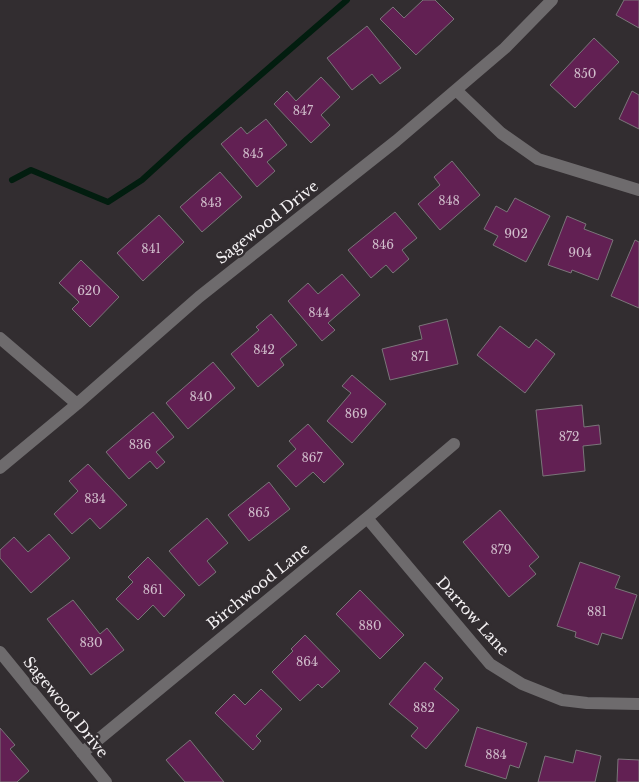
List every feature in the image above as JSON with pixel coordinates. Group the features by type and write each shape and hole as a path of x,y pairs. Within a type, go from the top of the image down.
{"street":[{"name":"Sagewood Drive","path":"0,468 77,404 199,297 396,141 505,48 552,0"},
{"path":"456,90 501,133 538,158 639,190"},
{"path":"0,338 77,404"},
{"name":"Birchwood Lane","path":"82,753 454,444"},
{"name":"Darrow Lane","path":"367,518 490,664 522,684 562,700 588,703 639,704"},
{"name":"Sagewood Drive","path":"0,652 106,782"}],"building":[{"path":"423,0 435,0 454,19 416,55 380,19 393,7 404,18"},
{"path":"624,0 639,0 639,28 616,15"},
{"path":"367,26 401,68 380,84 372,74 352,90 327,58"},
{"path":"594,38 619,62 575,108 550,85"},
{"path":"321,77 340,97 321,115 330,125 311,143 274,104 287,91 296,101"},
{"path":"632,91 639,95 639,129 619,119"},
{"path":"266,119 287,145 267,162 275,171 257,187 221,144 241,127 247,134"},
{"path":"452,161 480,195 440,230 418,204 440,185 434,177"},
{"path":"220,172 242,197 202,232 180,207"},
{"path":"515,198 550,216 526,262 493,245 498,236 484,229 496,206 507,212"},
{"path":"395,212 417,238 402,250 409,259 393,273 386,265 371,278 348,250"},
{"path":"159,215 184,242 143,281 117,253"},
{"path":"567,216 586,224 584,229 613,240 598,280 572,270 571,273 548,265"},
{"path":"635,240 639,242 639,308 611,296"},
{"path":"81,260 119,297 90,327 72,309 79,302 59,283"},
{"path":"342,274 360,295 328,323 335,330 322,341 288,301 308,283 318,294"},
{"path":"271,314 297,345 280,359 284,365 258,387 231,354 259,330 256,327"},
{"path":"447,319 458,364 390,380 382,349 422,339 419,326"},
{"path":"500,326 529,348 536,339 555,354 525,393 477,355"},
{"path":"213,362 235,388 188,429 166,403"},
{"path":"352,375 386,404 352,443 327,421 351,393 342,386"},
{"path":"582,405 584,427 599,425 601,444 583,446 585,471 543,476 536,410"},
{"path":"153,412 174,437 156,452 165,462 157,469 150,461 129,479 106,452"},
{"path":"308,424 344,464 324,483 313,472 296,487 277,466 296,449 289,441"},
{"path":"88,464 127,505 100,529 90,518 72,534 54,514 78,491 69,481"},
{"path":"269,482 290,509 249,541 228,515"},
{"path":"500,510 539,557 529,566 536,574 509,597 463,542"},
{"path":"207,518 228,543 207,561 216,572 199,586 169,551"},
{"path":"49,534 70,558 31,593 0,558 0,550 14,537 28,552"},
{"path":"148,557 185,595 164,617 153,605 138,620 116,599 133,582 128,577"},
{"path":"580,562 620,576 615,588 637,595 622,639 602,633 598,645 575,637 576,632 557,626"},
{"path":"360,590 404,635 380,659 336,614"},
{"path":"73,600 100,634 107,628 124,650 91,675 47,619"},
{"path":"305,635 340,671 322,688 318,684 300,701 272,672 293,651 291,649"},
{"path":"425,662 443,678 434,689 459,710 426,749 411,736 418,728 389,704"},
{"path":"261,689 282,709 256,736 261,741 253,750 215,713 234,694 245,705"},
{"path":"477,727 527,743 519,768 510,765 506,779 465,766"},
{"path":"0,728 15,745 10,749 29,771 17,782 0,782"},
{"path":"190,740 224,782 185,782 166,760"},
{"path":"576,750 601,756 595,782 538,782 545,756 573,763"},
{"path":"618,759 639,760 639,782 617,782"}],"waterway":[{"path":"12,180 31,170 108,202 142,180 347,0"}]}
